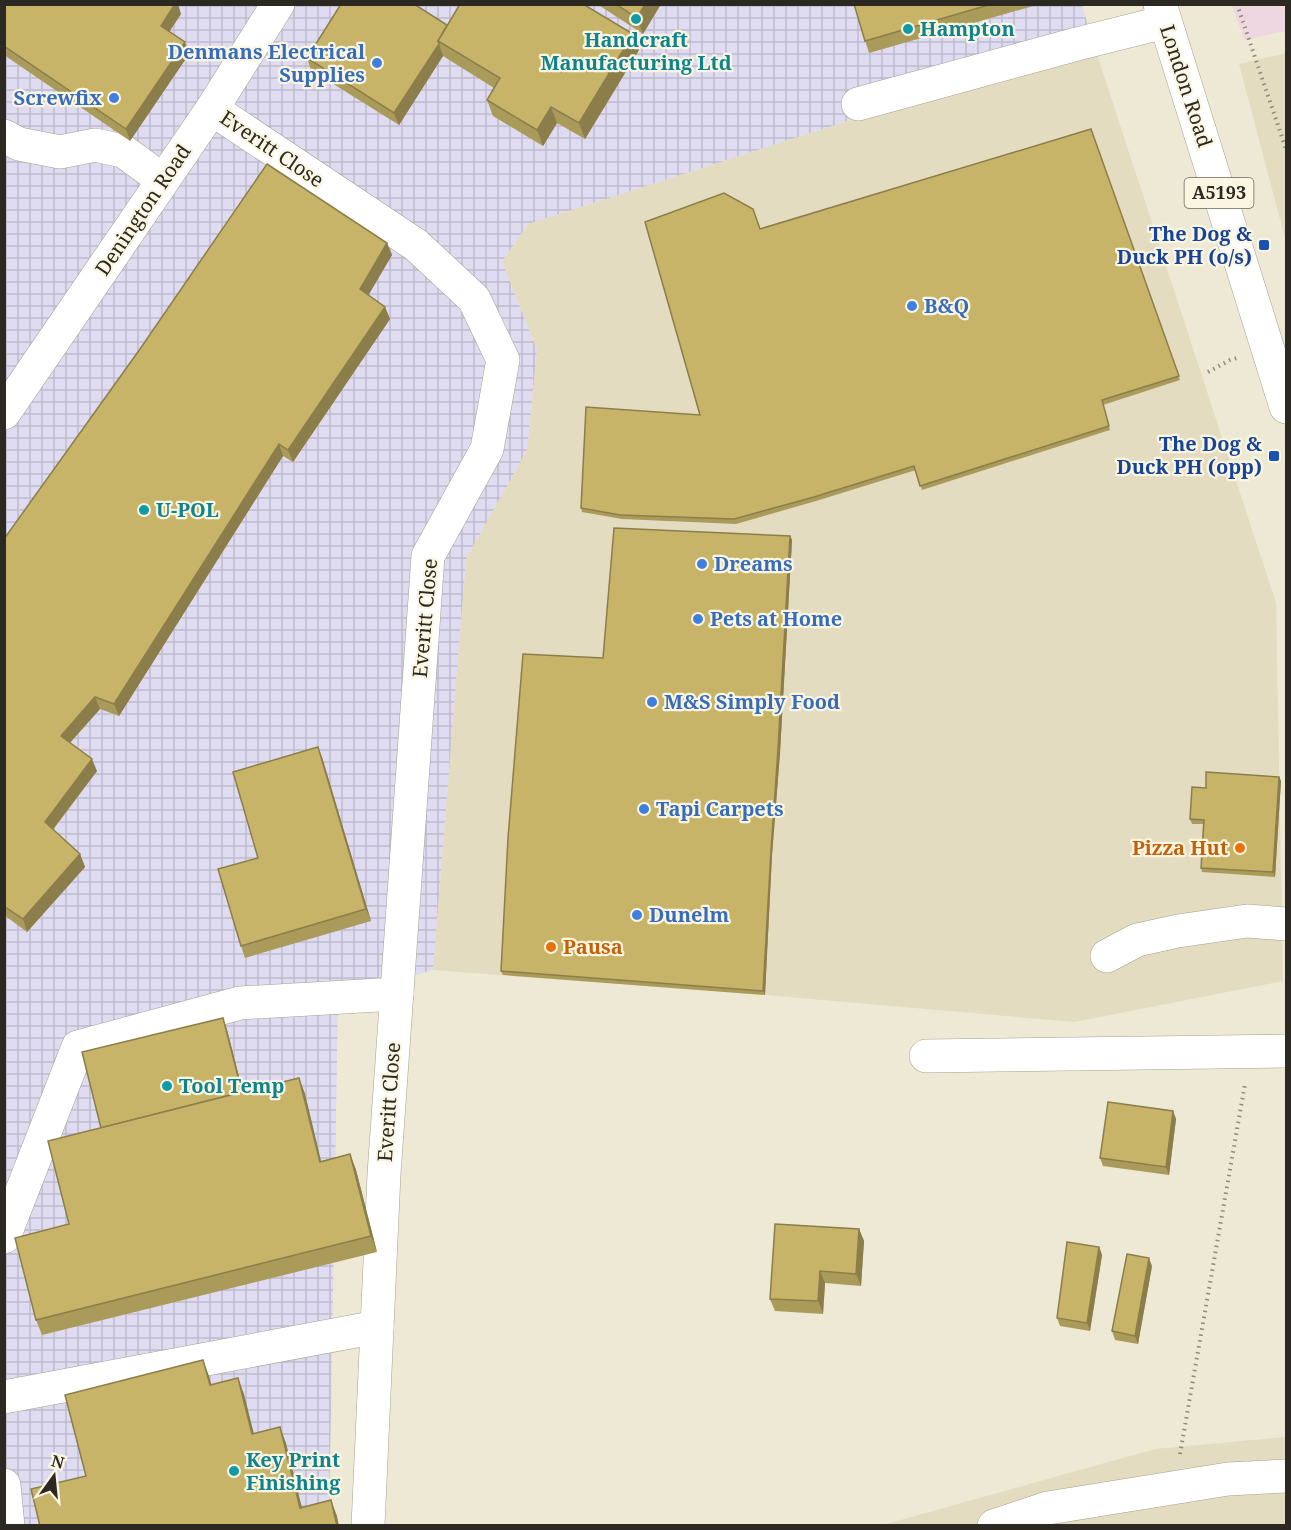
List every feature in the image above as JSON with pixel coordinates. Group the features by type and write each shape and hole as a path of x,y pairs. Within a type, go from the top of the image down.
{"street":[{"name":"Denington Road","path":"4,413 212,109 278,4"},
{"path":"858,104 1077,44 1163,13"},
{"name":"London Road","path":"1163,13 1287,407"},
{"name":"Everitt Close","path":"212,109 416,245 474,299 503,360 487,448 428,556 384,1174 369,1526"},
{"path":"4,136 19,144 60,152 95,145 123,151 163,180"},
{"path":"1107,956 1137,940 1178,931 1247,921 1287,924"},
{"path":"4,1237 78,1047 240,1003 397,994"},
{"path":"926,1056 1287,1051"},
{"path":"4,1396 377,1327"},
{"path":"994,1526 1048,1508 1228,1479 1287,1476"},
{"path":"4,1485 8,1526"}],"path":[{"path":"1237,4 1287,149"},
{"path":"1269,99 1287,140"},
{"path":"1208,372 1230,360 1244,356"},
{"path":"1174,1488 1251,1050"}],"shaded area":[{"path":"5,5 1082,5 1093,42 528,224 502,262 537,350 527,450 466,559 433,970 338,998 329,1525 5,1526"},
{"path":"1232,5 1286,5 1286,31 1244,40"},
{"path":"1093,42 1276,603 1283,981 1074,1022 765,995 433,970 466,559 527,450 537,350 502,262 528,224"},
{"path":"1286,53 1286,242 1239,64"},
{"path":"1286,1437 1286,1525 879,1526 1155,1449"}],"building":[{"name":"Screwfix","path":"4,4 175,4 161,26 185,42 126,129 4,46"},
{"name":"Denmans Electrical Supplies","path":"341,4 414,4 447,25 438,41 439,44 394,113 307,58"},
{"path":"460,4 583,4 633,34 579,123 551,107 537,130 487,100 500,78 438,41"},
{"path":"616,4 645,4 637,18"},
{"path":"854,4 992,4 865,41"},
{"name":"B&Q","path":"1091,129 1179,376 1102,400 1109,426 920,486 914,466 734,519 620,515 581,508 586,407 700,415 645,222 724,193 753,209 760,229"},
{"name":"U-POL","path":"267,164 387,243 360,289 385,307 288,450 279,444 114,704 95,697 61,736 92,759 45,822 80,854 23,919 4,906 4,539 140,349"},
{"path":"614,528 790,536 763,991 501,971 508,838 523,654 603,658"},
{"path":"318,747 366,909 241,946 218,869 258,858 233,772"},
{"name":"Pizza Hut","path":"1206,772 1279,777 1273,872 1201,868 1204,820 1190,819 1192,787 1206,788"},
{"name":"Tool Temp","path":"223,1018 242,1092 101,1128 82,1052"},
{"path":"299,1078 320,1162 350,1154 371,1236 36,1320 15,1238 69,1224 48,1141"},
{"path":"1108,1102 1173,1111 1166,1167 1100,1158"},
{"path":"775,1224 859,1229 856,1274 820,1271 818,1301 770,1299"},
{"path":"1067,1242 1099,1247 1087,1323 1057,1318"},
{"path":"1127,1254 1149,1258 1135,1336 1112,1331"},
{"path":"203,1360 210,1385 238,1378 252,1434 280,1427 300,1508 331,1500 337,1526 40,1526 31,1489 86,1476 65,1395"}],"place":[{"name":"Handcraft Manufacturing Ltd","path":"636,19"},
{"name":"Hampton","path":"908,29"},
{"name":"Denmans Electrical Supplies","path":"377,63"},
{"name":"Screwfix","path":"114,98"},
{"name":"The Dog & Duck PH (o/s)","path":"1264,245"},
{"name":"B&Q","path":"912,306"},
{"name":"The Dog & Duck PH (opp)","path":"1274,456"},
{"name":"U-POL","path":"144,510"},
{"name":"Dreams","path":"702,564"},
{"name":"Pets at Home","path":"698,619"},
{"name":"M&S Simply Food","path":"652,702"},
{"name":"Tapi Carpets","path":"644,809"},
{"name":"Pizza Hut","path":"1240,848"},
{"name":"Dunelm","path":"637,915"},
{"name":"Pausa","path":"551,947"},
{"name":"Tool Temp","path":"167,1086"},
{"name":"Key Print Finishing","path":"234,1471"}]}
